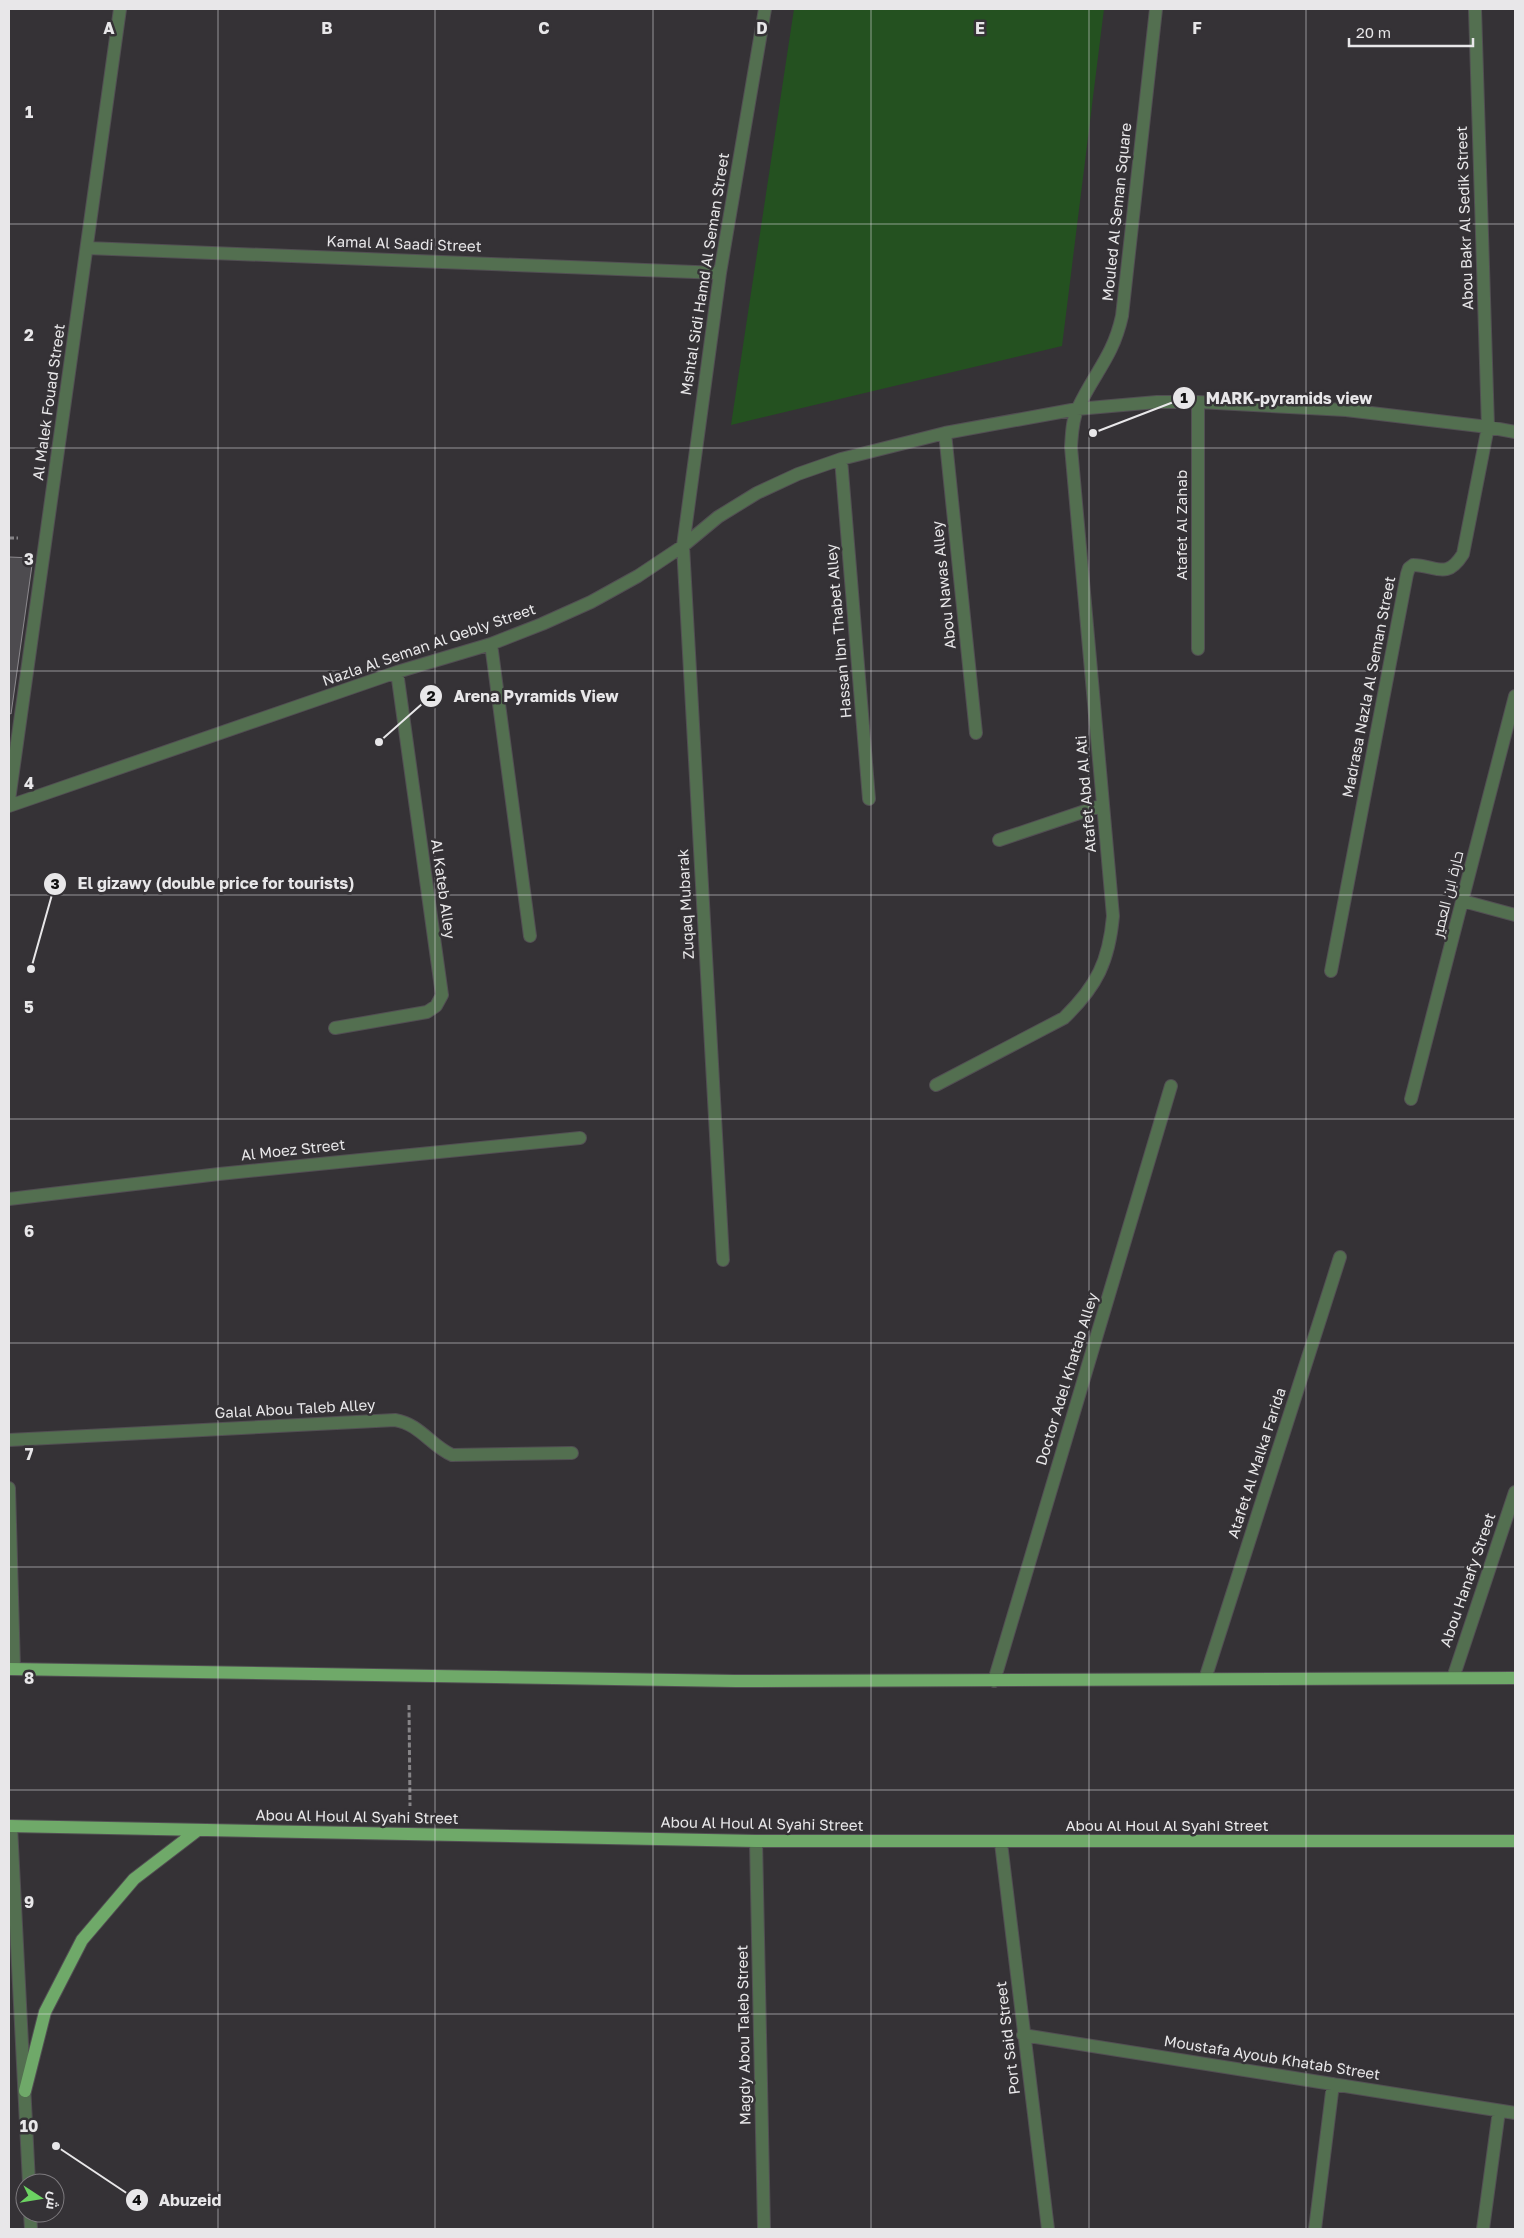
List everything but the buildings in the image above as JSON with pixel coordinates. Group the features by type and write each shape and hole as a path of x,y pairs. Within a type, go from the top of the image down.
{"main road":[{"path":"11,1669 735,1681 1515,1678"},
{"name":"Abou Al Houl Al Syahi Street","path":"10,1826 756,1841 1001,1843 1515,1841"},
{"path":"25,2091 45,2012 82,1940 134,1879 198,1830"}],"street":[{"name":"Al Malek Fouad Street","path":"9,800 88,248 120,9"},
{"name":"Mshtal Sidi Hamd Al Seman Street","path":"683,546 720,273 765,9"},
{"name":"Mouled Al Seman Square","path":"1077,409 1111,353 1118,335 1122,316 1156,9"},
{"name":"Abou Bakr Al Sedik Street","path":"1475,9 1488,426"},
{"name":"Kamal Al Saadi Street","path":"88,248 720,273"},
{"name":"Nazla Al Seman Al Qebly Street","path":"9,806 397,672 491,644 542,624 591,602 638,576 683,546 718,518 757,493 798,474 841,459 945,433 1077,409 1157,402 1198,402 1346,410 1488,426 1515,432"},
{"name":"Atafet Al Zahab","path":"1198,402 1198,649"},
{"name":"Atafet Abd Al Ati","path":"936,1085 1064,1018 1081,1002 1095,983 1111,939 1114,916 1072,465 1072,428 1077,409"},
{"name":"Madrasa Nazla Al Seman Street","path":"1331,971 1407,574 1409,568 1413,565 1440,571 1450,569 1457,563 1462,554 1488,426"},
{"name":"Abou Nawas Alley","path":"945,433 976,733"},
{"name":"Hassan Ibn Thabet Alley","path":"841,459 870,800"},
{"name":"Zuqaq Mubarak","path":"683,546 723,1260"},
{"path":"491,644 530,936"},
{"name":"Al Kateb Alley","path":"335,1028 427,1012 436,1006 442,995 397,672"},
{"name":"حارة ابن العمير","path":"1411,1099 1515,696"},
{"path":"999,840 1103,805"},
{"path":"1463,901 1515,916"},
{"name":"Doctor Adel Khatab Alley","path":"994,1681 1171,1086"},
{"name":"Al Moez Street","path":"9,1199 219,1174 580,1138"},
{"name":"Atafet Al Malka Farida","path":"1205,1679 1340,1257"},
{"name":"Galal Abou Taleb Alley","path":"9,1440 395,1420 413,1425 443,1451 452,1455 572,1454"},
{"path":"9,1488 11,1669"},
{"name":"Abou Hanafy Street","path":"1452,1678 1515,1492"},
{"path":"10,1826 29,2173"},
{"name":"Magdy Abou Taleb Street","path":"756,1841 764,2229"},
{"name":"Port Said Street","path":"1001,1843 1048,2229"},
{"name":"Moustafa Ayoub Khatab Street","path":"1023,2035 1515,2113"},
{"path":"1316,2229 1333,2084"},
{"path":"1483,2229 1499,2110"}],"path":[{"path":"408,1676 410,1834"}],"green space":[{"path":"794,9 1104,9 1062,346 731,425"}],"place":[{"name":"MARK-pyramids view","path":"1093,433"},
{"name":"Arena Pyramids View","path":"379,742"},
{"name":"El gizawy (double price for tourists)","path":"31,969"},
{"name":"Abuzeid","path":"56,2146"}]}
